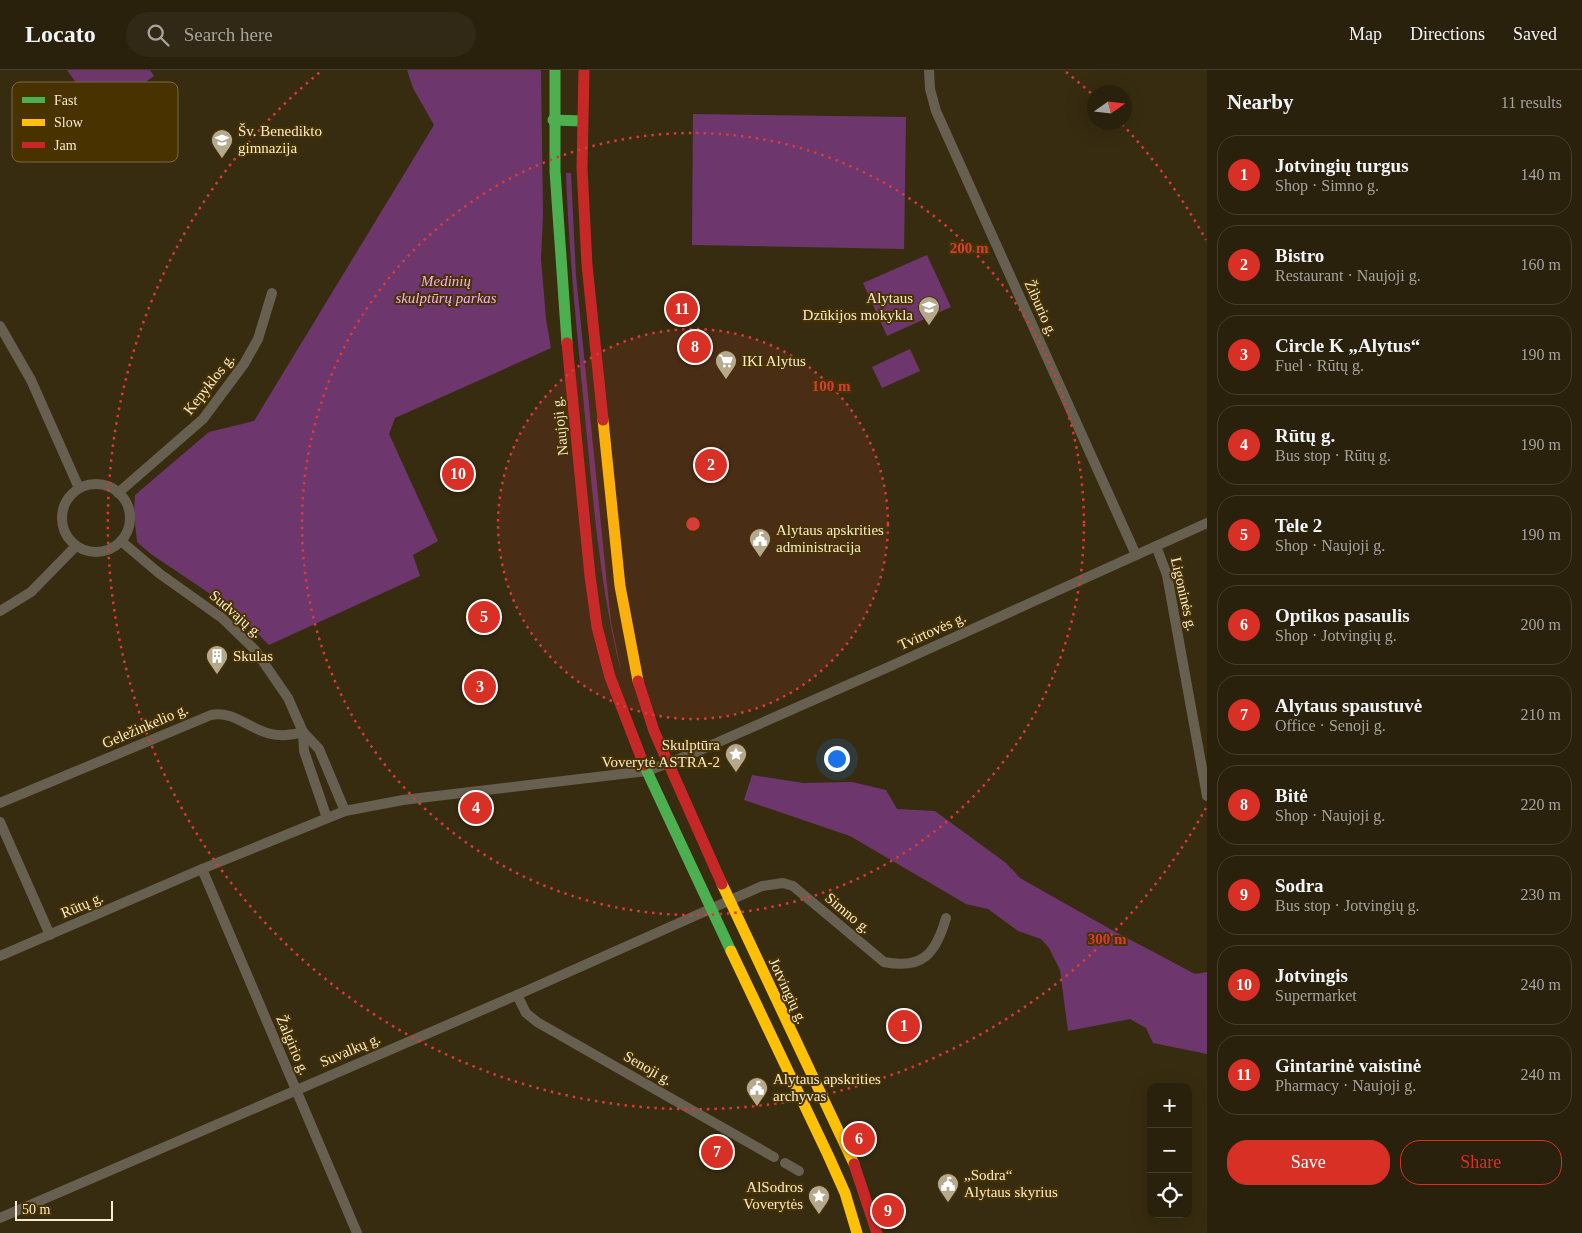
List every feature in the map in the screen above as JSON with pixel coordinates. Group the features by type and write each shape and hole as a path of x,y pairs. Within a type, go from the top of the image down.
{"main road":[{"name":"Naujoji g.","path":"555,70 553,120 558,244 592,589 599,636 610,674 647,771"},
{"path":"584,70 582,181 587,265 620,586 634,668 645,708 668,763"},
{"path":"553,120 582,121"},
{"name":"Jotvingių g.","path":"668,763 729,900 848,1149 863,1186 877,1233"},
{"path":"647,771 710,909 828,1155 845,1193 857,1233"}],"street":[{"name":"Žiburio g.","path":"929,70 930,89 936,111 1136,555"},
{"name":"Kepyklos g.","path":"118,492 203,420 244,364 258,339 272,293"},
{"path":"0,326 31,380 79,488"},
{"path":"96,484 104,485 118,492 124,499 130,516 126,534 121,541 104,551 85,550 76,546 64,531 62,512 66,502 79,488 96,484"},
{"name":"Tvirtovės g.","path":"668,763 998,619 1207,523"},
{"name":"Sudvajų g.","path":"121,541 239,633 256,650 280,685 303,732 319,749 346,811"},
{"path":"0,611 30,592 76,546"},
{"name":"Ligoninės g.","path":"1156,546 1167,575 1207,796"},
{"name":"Geležinkelio g.","path":"0,803 211,715 227,716 264,734 276,737 288,737 303,732"},
{"name":"Sudvajų g.","path":"303,732 304,751 327,818"},
{"name":"Rūtų g.","path":"0,956 202,869 346,811 404,800 647,771 668,763"},
{"path":"0,822 50,935"},
{"name":"Žalgirio g.","path":"202,869 356,1233"},
{"name":"Simno g.","path":"710,909 768,884 783,883 793,886 884,962 894,964 909,963 932,953 940,940 946,918"},
{"name":"Suvalkų g.","path":"0,1218 517,995 710,909"},
{"name":"Senoji g.","path":"517,995 526,1013 536,1022 774,1157"},
{"path":"785,1163 799,1171"}],"green space":[{"path":"67,70 150,70 154,76 146,82 76,82"},
{"name":"Medinių skulptūrų parkas","path":"407,70 541,70 543,215 541,259 546,319 551,348 395,418 389,434 438,541 413,555 420,576 269,645 234,610 151,554 137,542 134,513 135,495 209,432 254,421 434,125 413,88"},
{"path":"693,114 906,117 904,249 692,245"},
{"path":"566,173 571,173 576,275 611,622 622,675 615,644 603,583 595,521 574,300"},
{"path":"927,255 951,307 887,336 863,283"},
{"path":"910,349 920,371 882,388 872,367"},
{"path":"752,775 803,783 852,782 886,790 897,809 935,811 1006,863 1020,878 1195,974 1207,972 1207,1054 1153,1043 1146,1028 1130,1019 1068,1031 1060,970 1049,948 1041,939 1018,931 988,909 966,904 850,836 744,800"}],"traffic: fast":[{"path":"555,70 555,171 567,343"},
{"path":"553,120 582,121"},
{"path":"644,765 731,951"}],"traffic: slow":[{"path":"603,420 620,586 638,681"},
{"path":"722,884 854,1164"},
{"path":"731,951 845,1193 857,1233"}],"traffic: jam":[{"path":"584,70 582,168 587,265 603,420"},
{"path":"567,343 590,576 597,627 610,677 644,765"},
{"path":"638,681 654,731 722,884"},
{"path":"854,1164 877,1233"}],"place":[{"name":"Šv. Benedikto gimnazija","path":"222,159"},
{"name":"Gintarinė vaistinė","path":"682,309"},
{"name":"Alytaus Dzūkijos mokykla","path":"929,326"},
{"name":"Bitė","path":"695,347"},
{"name":"IKI Alytus","path":"726,380"},
{"name":"Bistro","path":"711,465"},
{"name":"Jotvingis","path":"458,474"},
{"name":"Alytaus apskrities administracija","path":"760,558"},
{"name":"Tele 2","path":"484,617"},
{"name":"Skulas","path":"217,675"},
{"name":"Circle K „Alytus“","path":"480,687"},
{"name":"Skulptūra Voverytė ASTRA-2","path":"736,773"},
{"name":"Rūtų g.","path":"476,808"},
{"name":"Jotvingių turgus","path":"904,1026"},
{"name":"Alytaus apskrities archyvas","path":"757,1107"},
{"name":"Optikos pasaulis","path":"859,1139"},
{"name":"Alytaus spaustuvė","path":"717,1152"},
{"name":"„Sodra“ Alytaus skyrius","path":"948,1203"},
{"name":"Sodra","path":"888,1211"},
{"name":"AlSodros Voverytės","path":"819,1215"}]}
